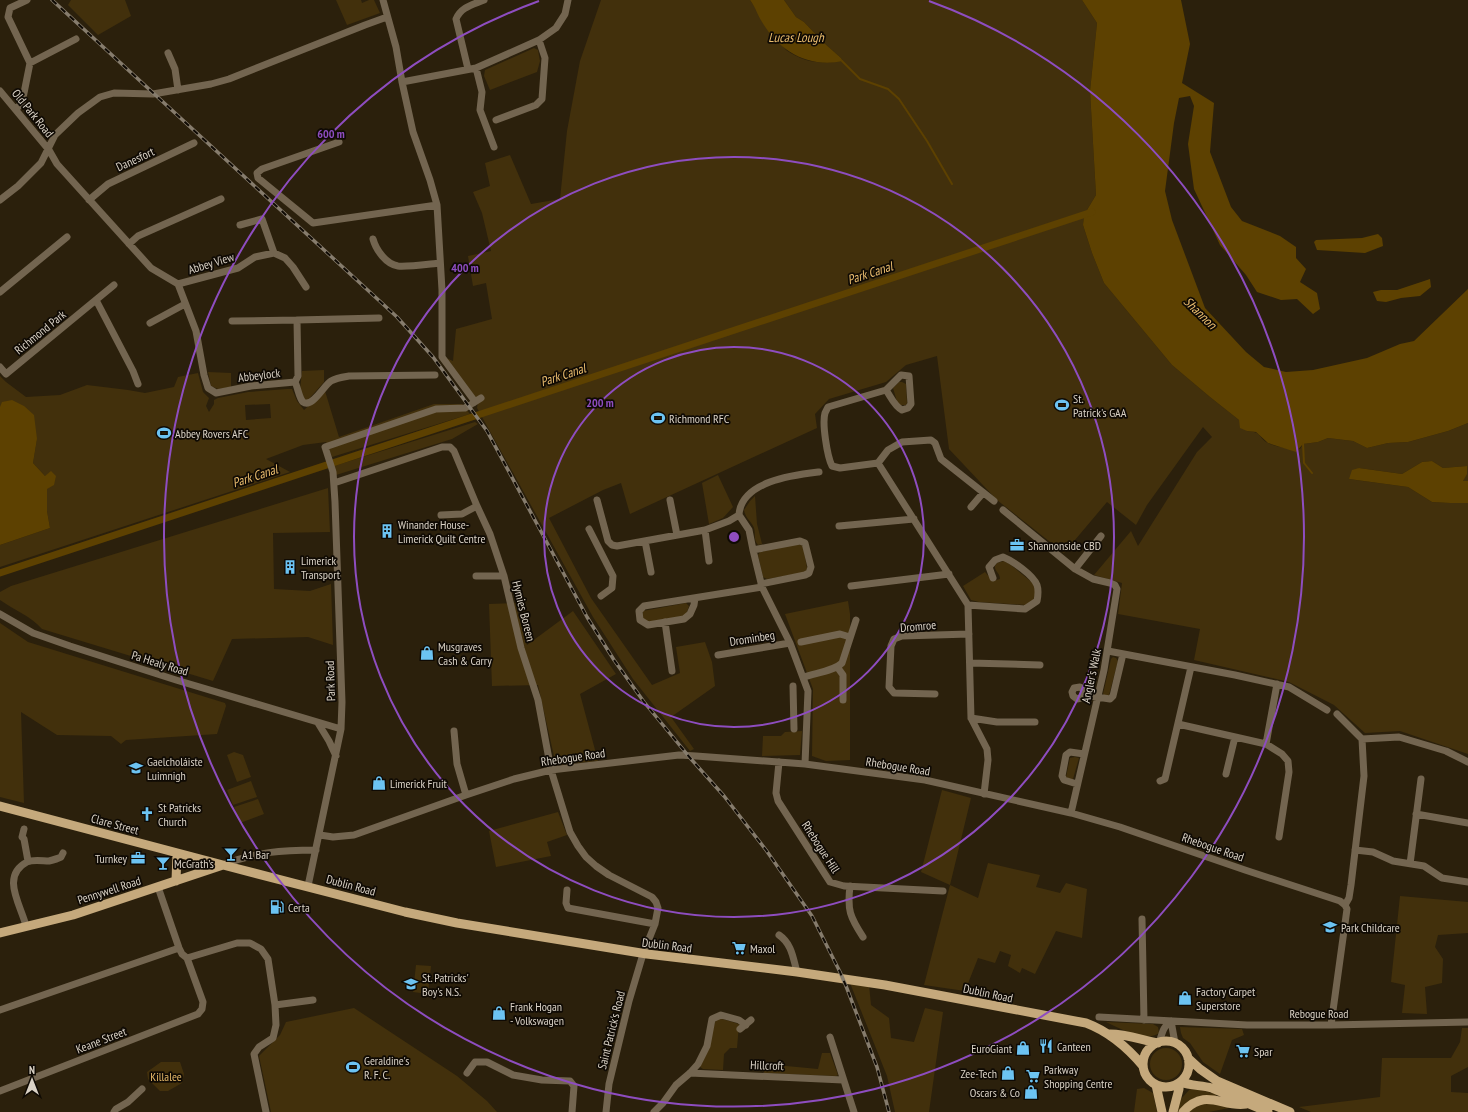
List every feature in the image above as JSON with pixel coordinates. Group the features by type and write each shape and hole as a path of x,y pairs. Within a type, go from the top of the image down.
{"main road":[{"name":"Clare Street","path":"0,806 223,865"},
{"path":"176,853 176,881"},
{"name":"Pennywell Road","path":"0,932 73,915 223,865"},
{"name":"Dublin Road","path":"223,865 405,912 457,923 643,954 797,972 895,987 1072,1020 1099,1028 1110,1034"},
{"path":"1110,1034 1120,1034 1159,1043 1167,1042 1175,1044 1186,1052 1188,1058 1188,1071 1180,1083 1180,1089 1173,1112"},
{"path":"1110,1034 1132,1053 1143,1066 1146,1075 1156,1085 1167,1087 1180,1083 1212,1088 1268,1112"},
{"path":"1143,1066 1145,1055 1153,1046 1159,1043"},
{"path":"1188,1058 1217,1081 1290,1112"},
{"path":"1156,1085 1162,1112"},
{"path":"1183,1112 1194,1103 1202,1100 1215,1100 1239,1105 1249,1104"}],"street":[{"path":"16,109 22,103 30,63 8,17 10,8 28,0"},
{"path":"383,0 396,47 413,132 437,205 442,290 442,357 474,399 473,403"},
{"path":"468,69 456,19 459,12 464,8 484,0"},
{"path":"402,82 476,68 539,40 556,28 565,14 568,0"},
{"path":"1,197 18,186 41,163 49,150 55,135 78,113 100,97 114,93 153,94 229,79 365,24 387,17"},
{"path":"30,63 76,39"},
{"path":"496,120 536,104 542,99 545,58 539,40"},
{"path":"168,53 175,69 178,90"},
{"path":"476,68 482,92 480,110 494,147"},
{"name":"Old Park Road","path":"0,91 49,150"},
{"path":"339,142 262,170 257,173 258,178 313,223 437,205"},
{"name":"Danesfort","path":"89,200 108,184 194,143"},
{"path":"49,150 57,164 151,268 178,284"},
{"path":"129,244 138,236 221,199"},
{"path":"240,225 262,219 274,253 285,258 293,267 306,287"},
{"path":"0,292 67,237"},
{"path":"373,239 375,245 384,258 398,266 440,263"},
{"name":"Abbey View","path":"178,284 238,268 255,257 274,253"},
{"name":"Abbeylock","path":"178,284 196,331 204,375 208,388 216,393 251,386 295,382 298,376 297,320"},
{"name":"Richmond Park","path":"0,367 6,374 114,285"},
{"path":"96,300 133,371 138,384"},
{"path":"150,323 185,304"},
{"path":"232,321 379,318"},
{"path":"295,382 302,401 310,403 326,385 339,378 349,376 434,375"},
{"path":"886,390 892,397 896,407 902,410 908,408 911,404 908,376 901,376 886,390 828,407 825,413 824,424 829,460 832,466 840,468 878,463 888,450 902,442 931,440 935,443 942,459 994,501"},
{"path":"473,403 481,398"},
{"name":"Park Road","path":"308,886 320,835 341,729 342,702 334,483 333,472 325,447 436,409 465,408 473,403"},
{"name":"Hymies Boreen","path":"334,483 442,447 450,447 459,462 476,506 490,534 504,576 521,648 538,700 551,770 570,832 586,857 596,866 652,897 658,908 655,924"},
{"path":"878,463 968,604 970,718 987,749 988,760 984,794"},
{"path":"597,500 608,541 612,545 617,546 705,530 729,522 738,515 741,505 748,495 760,486 791,475 819,472"},
{"path":"971,507 983,493"},
{"path":"670,500 676,535"},
{"path":"441,515 462,514 476,506"},
{"name":"Angler's Walk","path":"1003,510 1075,568 1093,579 1115,585 1117,589 1108,652 1070,813"},
{"name":"Drominbeg","path":"738,515 749,530 761,585 790,643 808,691 805,764"},
{"path":"839,526 914,519"},
{"path":"590,529 613,576 614,582 612,588 601,596"},
{"path":"705,530 709,561"},
{"path":"1075,568 1101,536"},
{"path":"598,546 608,541"},
{"path":"645,541 651,572"},
{"path":"695,598 692,609 684,619 648,625 640,620 639,611 644,606 761,585 809,573 810,567 805,543 800,541 753,550"},
{"path":"968,604 1025,610 1037,601 1038,593 1034,579 1009,560 1002,557 995,560 989,567 993,578"},
{"path":"851,586 949,574"},
{"path":"476,576 504,576"},
{"name":"Pa Healy Road","path":"0,614 16,625 33,633 70,646 341,729"},
{"path":"804,677 818,672 838,668 842,663 856,620"},
{"path":"665,622 672,671"},
{"path":"801,642 840,634 850,637"},
{"name":"Dromroe","path":"935,694 894,694 889,687 891,646 894,639 902,636 969,634"},
{"name":"Drominbeg","path":"718,655 790,643"},
{"path":"1108,652 1289,687 1328,710"},
{"path":"1084,695 1110,699 1113,696 1123,654"},
{"path":"970,663 1040,665"},
{"path":"1160,781 1165,778 1191,667"},
{"path":"838,668 843,675 843,700"},
{"path":"1266,744 1277,684"},
{"path":"793,686 794,729"},
{"path":"794,707 808,707"},
{"path":"1331,1025 1347,909 1345,905 1349,898 1364,776 1362,739 1337,714"},
{"path":"970,718 997,722 1035,722"},
{"path":"318,723 336,756"},
{"path":"1178,724 1266,744 1282,754 1288,761 1289,772 1279,838"},
{"path":"454,731 456,764 466,795"},
{"path":"1226,774 1235,737"},
{"path":"1362,739 1399,738 1446,751 1468,762"},
{"path":"1077,784 1064,780 1062,776 1066,755 1070,752 1084,754"},
{"name":"Rhebogue Road","path":"320,835 333,837 354,835 514,779 551,770 679,755 805,764 925,780 1070,813 1126,829 1340,901 1345,905"},
{"name":"Rhebogue Hill","path":"779,762 776,793 778,801 830,882 850,886 943,891"},
{"path":"1410,864 1421,780"},
{"path":"1416,814 1468,823"},
{"path":"24,829 22,837 24,839 28,862"},
{"path":"223,865 240,858 259,853 280,850 316,850"},
{"path":"1355,850 1373,852 1393,861 1424,866 1442,878 1468,882"},
{"path":"26,926 24,914 12,888 14,875 28,862 51,861 61,858 63,853"},
{"path":"850,886 849,909 851,917 863,937"},
{"path":"158,887 179,948 182,954 187,958 237,943 250,943 261,949 268,959 275,1005 276,1025 273,1038 259,1047 254,1054 266,1112"},
{"path":"567,890 566,903 568,908 655,924"},
{"path":"1142,919 1144,1020"},
{"name":"Saint Patrick's Road","path":"606,1112 609,1084 629,1002 643,954 655,924"},
{"path":"779,935 790,946 797,972"},
{"path":"0,1010 179,948"},
{"name":"Keane Street","path":"0,1091 198,1014 202,1008 203,1002 187,958"},
{"path":"275,1005 313,1000"},
{"path":"654,1112 663,1103 676,1085 698,1064 706,1046 712,1019 721,1015 739,1020 746,1025"},
{"name":"Rebogue Road","path":"1099,1017 1247,1024 1331,1025 1468,1022"},
{"path":"1159,1043 1163,1030 1171,1021"},
{"path":"1171,1021 1175,1044"},
{"path":"830,1037 854,1112"},
{"path":"467,1073 475,1062 487,1062 513,1075 542,1080 570,1081 574,1086 572,1112"},
{"name":"Hillcroft","path":"690,1073 844,1080"},
{"path":"114,1112 142,1089"}],"green space":[{"path":"71,0 125,0 131,16 98,35 68,5"},
{"path":"336,0 361,0 362,3 369,0 374,0 380,13 347,25"},
{"path":"601,0 750,0 786,50 806,60 813,62 827,62 843,61 804,22 796,17 784,0 1082,0 1097,23 1090,91 1096,195 1084,215 1083,225 1104,283 1172,365 1239,420 1247,431 1255,432 1268,443 1279,447 1300,449 1303,444 1318,442 1328,438 1353,441 1367,448 1388,443 1408,442 1448,431 1468,423 1468,481 1463,481 1467,466 1443,468 1432,461 1422,462 1402,474 1359,468 1349,479 1408,487 1432,502 1468,503 1468,754 1400,731 1365,733 1334,705 1289,682 1194,660 1200,629 1118,614 1122,583 1094,575 1131,531 1138,546 1197,452 1212,437 1203,427 1147,505 1136,525 1107,502 1064,553 997,500 949,449 937,356 906,365 886,382 829,399 815,414 817,428 630,514 621,483 603,490 549,518 591,598 652,685 680,673 676,647 705,642 712,662 715,686 671,717 694,749 690,751 633,679 593,617 477,408 478,402 446,358 453,361 456,329 492,319 486,283 473,286 468,256 491,251 482,213 473,192 490,186 485,163 510,155 531,204 560,199 567,131 580,61"},
{"path":"534,48 538,50 540,61 537,72 490,90 484,76 485,70"},
{"path":"324,370 324,382 308,400 305,400 300,390 302,371"},
{"path":"208,372 231,373 231,387 218,389 211,386"},
{"path":"198,373 203,392 209,398 206,406 209,412 214,404 214,400 218,398 248,392 287,389 292,389 297,401 304,410 325,391 339,437 434,404 462,404 470,414 332,457 326,442 303,445 266,459 290,472 0,567 0,545 50,528 47,511 47,489 45,476 33,463 37,439 0,407 0,376 26,397 60,395 87,385 145,393 174,387 178,377","holes":["270,404 271,418 246,420 245,405"]},
{"path":"899,382 906,384 906,405 898,405 893,388"},
{"path":"475,422 478,424 452,439 336,475 334,466"},
{"path":"718,475 733,507 723,518 709,524 702,483"},
{"path":"328,488 330,532 273,533 274,589 310,591 331,584 333,645 308,637 232,639 213,681 42,629 28,617 0,600 0,592 11,586"},
{"path":"755,496 757,524 762,544 758,545 755,539 754,528 744,510"},
{"path":"798,544 803,546 807,568 806,572 767,579 763,577 758,555 760,552"},
{"path":"1004,561 1034,584 1036,593 1033,600 1026,605 979,602 971,600 963,586 985,572 993,581 1000,579 995,566 997,563"},
{"path":"848,601 850,614 850,760 826,761 812,756 813,689 785,614"},
{"path":"515,603 527,645 573,611 616,674 580,694 598,761 556,765 538,685 492,686 489,604"},
{"path":"686,603 689,606 684,616 647,622 642,619 643,611"},
{"path":"0,623 28,642 225,703 226,706 217,734 126,740 121,744 111,736 57,735 21,712 24,803 0,797"},
{"path":"1113,657 1118,661 1109,695 1105,696 1103,694 1111,659"},
{"path":"802,731 800,755 762,756 763,736 781,736 785,732"},
{"path":"234,752 243,755 251,777 237,782 227,755"},
{"path":"1070,758 1079,758 1073,779 1069,779 1066,777"},
{"path":"251,781 257,797 233,805 227,790"},
{"path":"942,790 971,798 950,885 921,872"},
{"path":"258,799 264,814 240,823 234,807"},
{"path":"558,812 567,835 547,842 551,856 496,867 489,831"},
{"path":"988,863 1040,875 1036,887 1060,893 1066,883 1087,889 1082,938 1056,931 1035,974 1022,968 1020,973 1008,966 1011,955 1000,951 995,963 978,958 965,991 924,985 950,885 978,898"},
{"path":"1400,896 1468,902 1468,933 1438,935 1435,947 1443,959 1442,983 1425,987 1427,1014 1402,1013 1405,985 1391,982"},
{"path":"416,965 431,966 428,994 413,992"},
{"path":"850,983 869,985 871,1005 889,1018 891,1038 914,1042 925,1008 943,1012 929,1112 895,1112 887,1076"},
{"name":"Geraldine's R. F. C.","path":"354,1008 457,1076 487,1101 497,1112 271,1112 259,1056 280,1035 286,1022"},
{"path":"719,1018 739,1024 737,1048 730,1048 724,1054 723,1070 703,1069 700,1067 707,1052 715,1022"},
{"path":"1106,1022 1153,1024 1158,1027 1159,1033 1154,1036 1132,1034"},
{"path":"1180,1027 1242,1029 1244,1035 1232,1040 1220,1074 1203,1062 1190,1043 1183,1038"},
{"path":"1462,1028 1468,1028 1468,1067 1451,1076 1451,1092 1468,1093 1468,1112 1311,1112 1299,1107 1380,1097 1382,1058 1451,1058 1460,1042"},
{"path":"1163,1048 1169,1048 1178,1052 1182,1064 1178,1076 1169,1080 1163,1080 1154,1076 1150,1067 1150,1061 1154,1052"},
{"path":"822,1053 830,1053 838,1075 764,1073 765,1064 818,1069"},
{"name":"Killalee","path":"161,1062 180,1062 184,1074 182,1083 168,1091 160,1091 148,1079 147,1072"},
{"path":"1144,1088 1153,1093 1157,1112 1134,1112 1137,1089"},
{"path":"1190,1089 1216,1094 1216,1097 1176,1112 1180,1100"},
{"path":"1214,1102 1234,1107 1209,1112 1187,1112 1201,1104"}],"water":[{"name":"Lucas Lough","path":"750,0 784,0 796,17 804,22 843,61 830,63 807,60 786,49 769,33"},
{"name":"Shannon","path":"1082,0 1181,0 1190,44 1182,83 1214,103 1210,152 1231,207 1242,221 1280,236 1296,247 1296,258 1306,269 1300,282 1317,293 1320,309 1313,314 1297,299 1281,300 1257,292 1246,275 1220,245 1194,189 1188,144 1194,106 1190,96 1179,98 1174,123 1165,191 1172,220 1205,308 1246,352 1264,367 1286,372 1313,370 1367,358 1400,344 1414,341 1468,289 1468,423 1448,431 1408,442 1388,443 1367,448 1353,441 1328,438 1318,442 1303,444 1296,452 1268,443 1256,432 1247,431 1240,428 1239,420 1172,365 1104,283 1083,225 1084,215 1096,195 1090,91 1097,23"},
{"path":"1378,234 1382,238 1383,246 1365,253 1317,250 1314,242 1316,240 1362,238"},
{"path":"1430,279 1431,287 1420,296 1401,298 1386,302 1377,301 1373,292 1381,290 1397,290"},
{"path":"12,400 24,406 34,415 37,439 33,463 45,476 51,471 56,476 54,485 47,489 47,511 50,528 0,545 0,407 2,402"},
{"path":"1432,461 1443,468 1467,466 1467,474 1463,481 1468,481 1468,503 1432,502 1408,487 1349,479 1352,470 1359,468 1402,474 1422,462"}],"waterway":[{"path":"842,61 860,79 888,89 899,99 927,141 952,184"},
{"name":"Park Canal","path":"0,573 1092,212"},
{"path":"1303,443 1304,463 1312,473"}],"railway":[{"path":"52,0 397,317 433,357 487,431 587,617 614,660 644,702 724,796 766,850 812,916 846,986 877,1067 889,1112"}],"place":[{"name":"St. Patrick's GAA","path":"1062,405"},
{"name":"Richmond RFC","path":"658,418"},
{"name":"Abbey Rovers AFC","path":"164,433"},
{"name":"Winander House- Limerick Quilt Centre","path":"387,531"},
{"name":"Shannonside CBD","path":"1017,545"},
{"name":"Limerick Transport","path":"290,567"},
{"name":"Musgraves Cash & Carry","path":"427,653"},
{"name":"Gaelcholáiste Luimnigh","path":"136,768"},
{"name":"Limerick Fruit","path":"379,783"},
{"name":"St Patricks Church","path":"147,814"},
{"name":"A1 Bar","path":"231,854"},
{"name":"Turnkey","path":"138,858"},
{"name":"McGrath’s","path":"163,863"},
{"name":"Certa","path":"277,907"},
{"name":"Park Childcare","path":"1330,927"},
{"name":"Maxol","path":"739,948"},
{"name":"St. Patricks' Boy's N.S.","path":"411,984"},
{"name":"Factory Carpet Superstore","path":"1185,998"},
{"name":"Frank Hogan - Volkswagen","path":"499,1013"},
{"name":"Canteen","path":"1046,1046"},
{"name":"EuroGiant","path":"1023,1048"},
{"name":"Spar","path":"1243,1051"},
{"name":"Geraldine's R. F. C.","path":"353,1067"},
{"name":"Zee-Tech","path":"1008,1073"},
{"name":"Parkway Shopping Centre","path":"1033,1076"},
{"name":"Oscars & Co","path":"1031,1092"}]}
